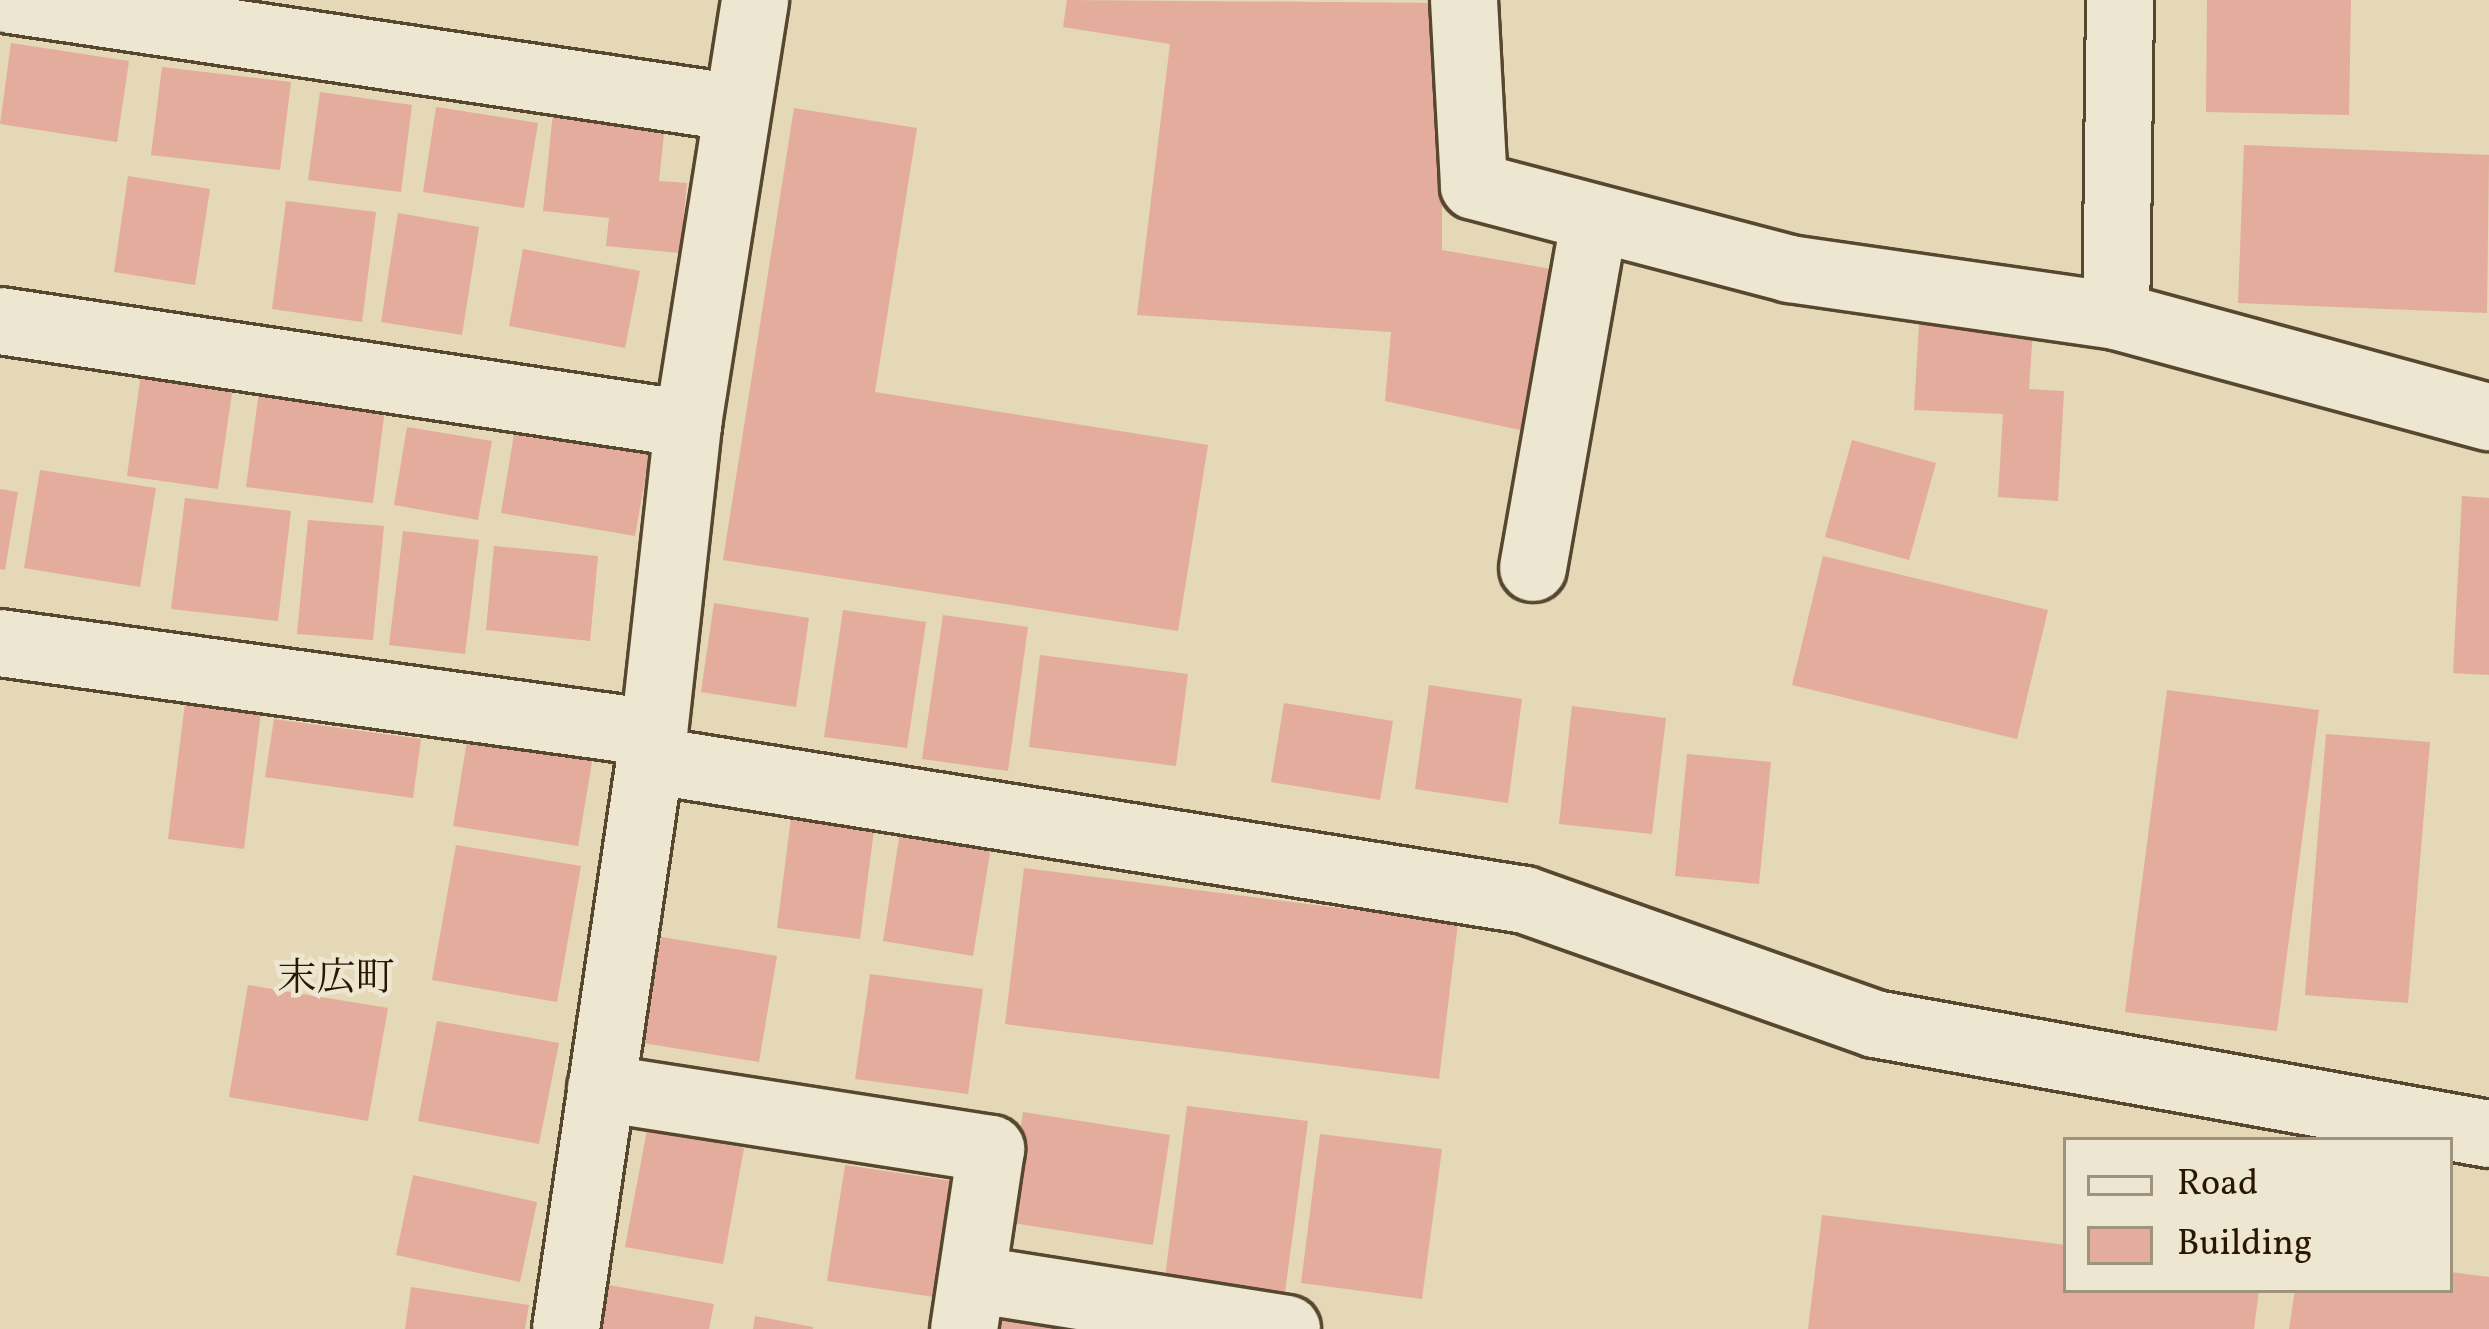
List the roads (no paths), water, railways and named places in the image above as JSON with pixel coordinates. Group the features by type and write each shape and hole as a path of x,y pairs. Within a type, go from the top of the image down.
{"street":[{"path":"11,0 737,108"},
{"path":"566,1329 651,747 688,424 755,0"},
{"path":"1464,0 1474,186 1790,269 2116,316 2489,417"},
{"path":"2116,316 2120,0"},
{"path":"1532,568 1595,218"},
{"path":"0,321 688,424"},
{"path":"0,643 651,747 1526,900 1875,1024 2489,1134"},
{"path":"601,1088 991,1149 968,1304 1287,1329"}],"district":[{"name":"末広町","path":"336,980"}]}
